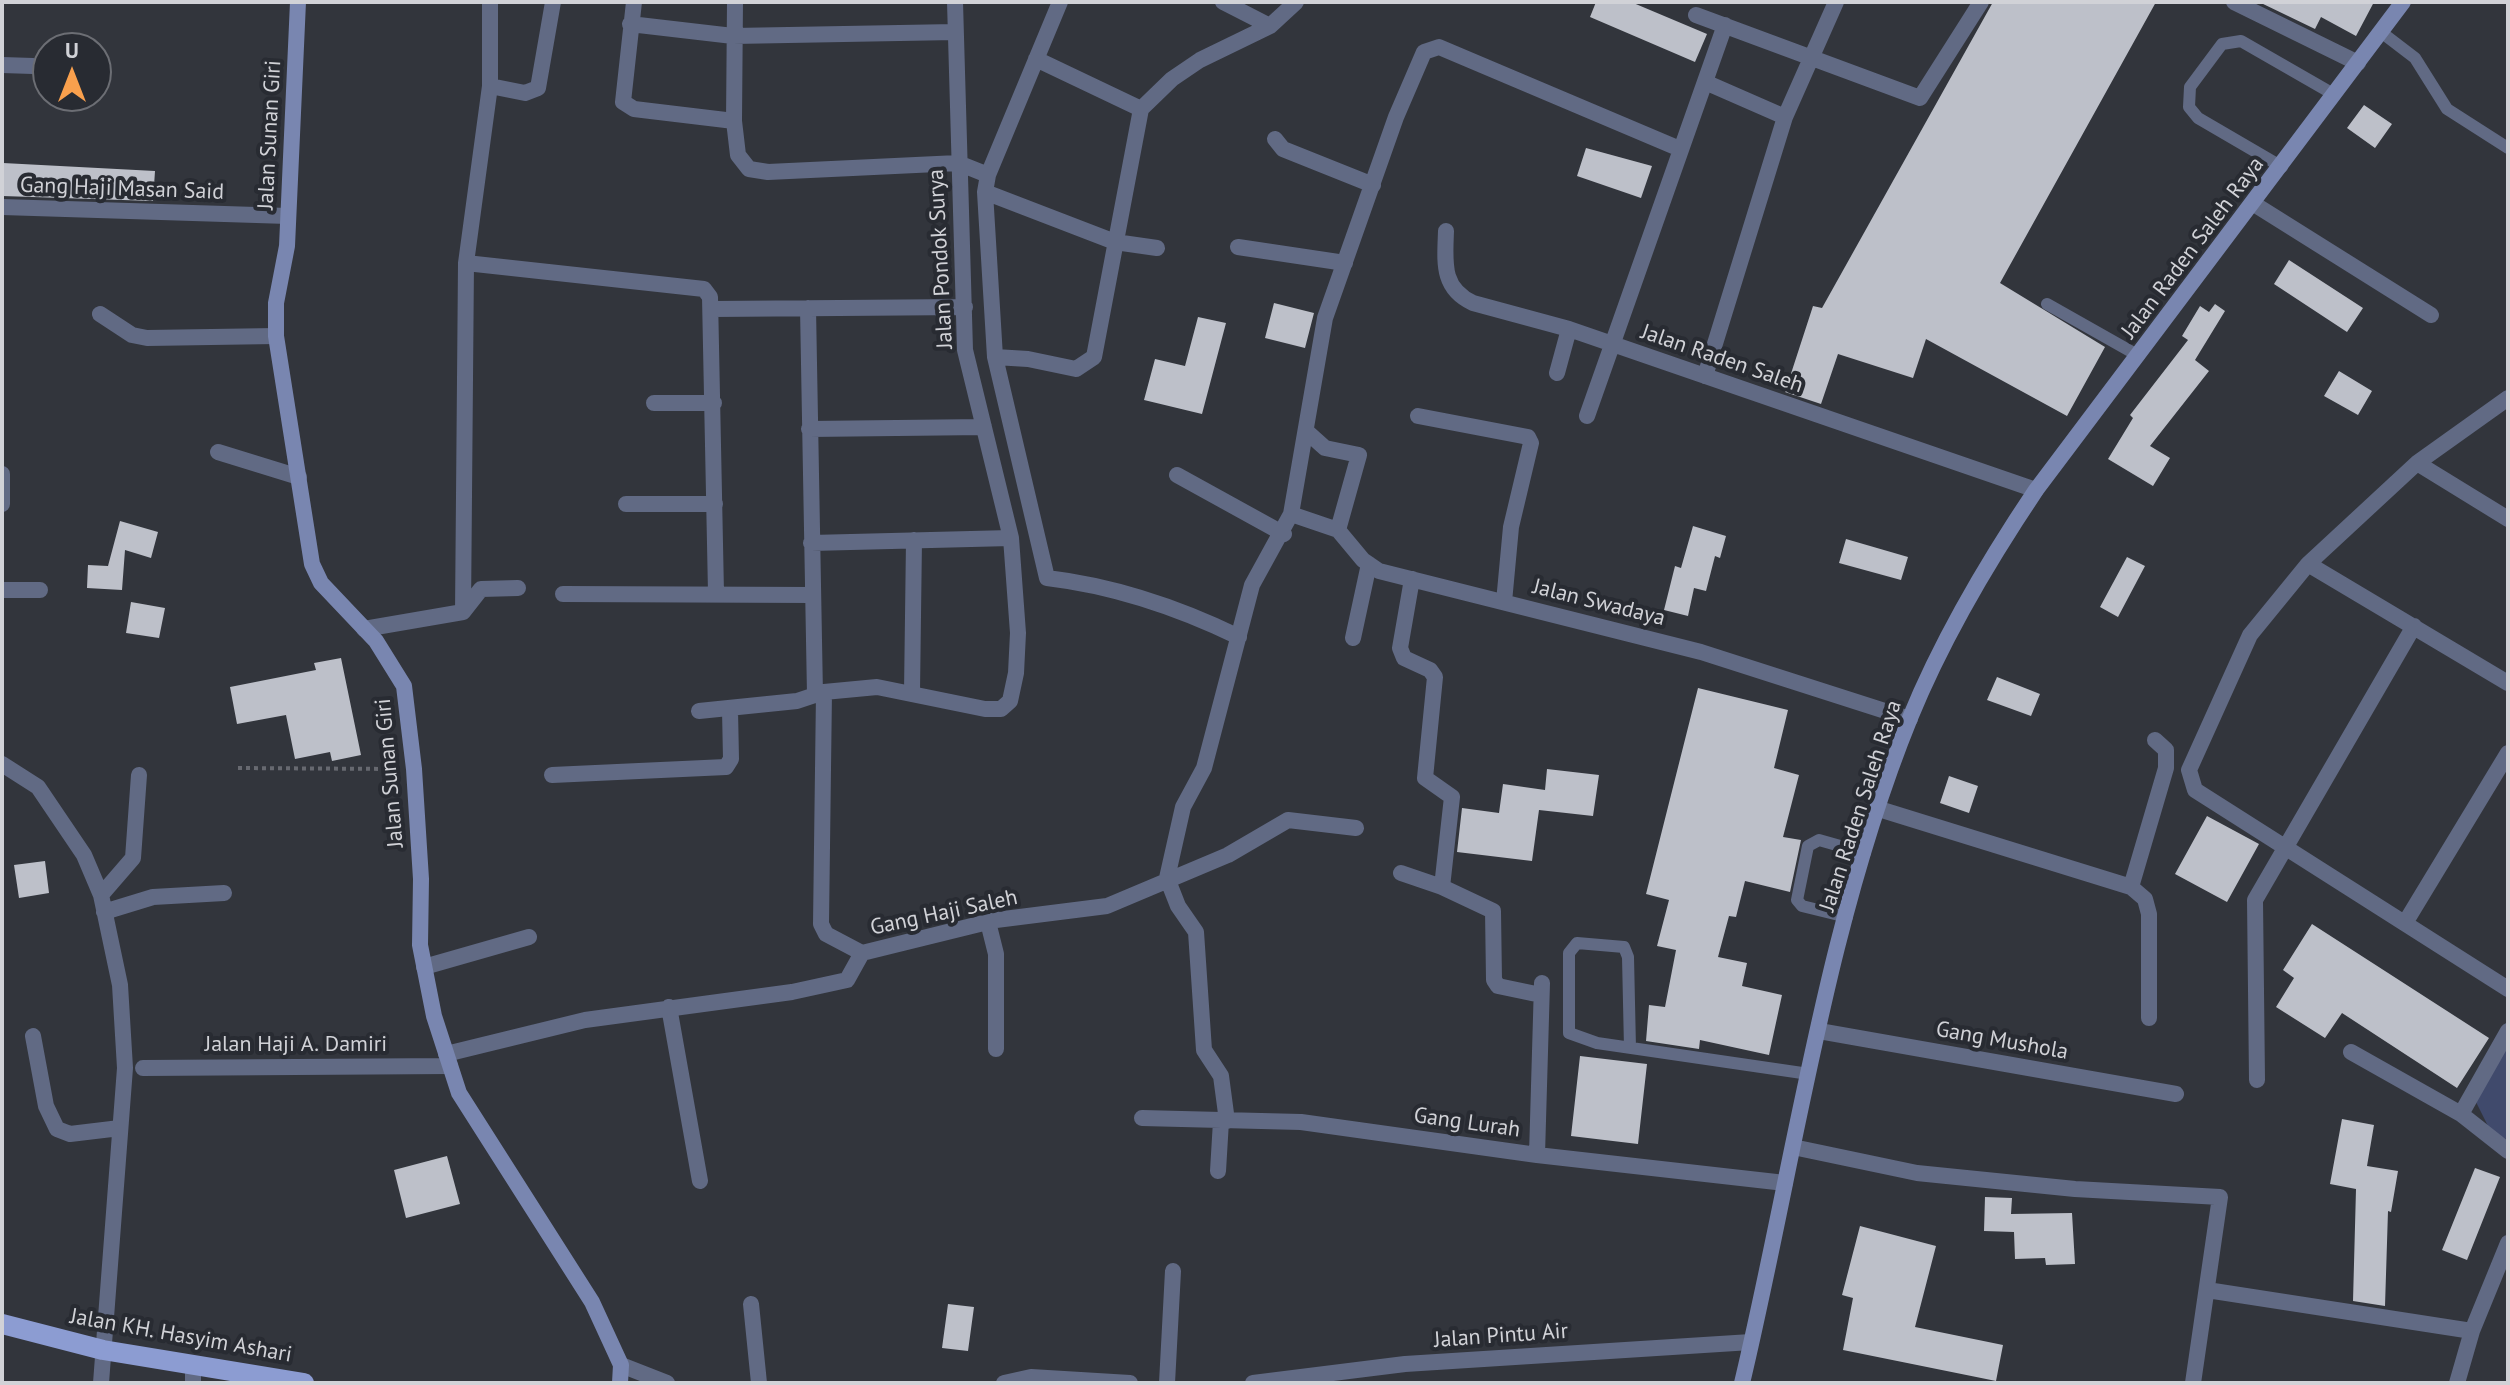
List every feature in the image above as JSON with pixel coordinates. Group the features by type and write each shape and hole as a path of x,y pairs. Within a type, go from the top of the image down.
{"main road":[{"name":"Jalan Sunan Giri","path":"298,2 287,246 276,303 276,336 312,564 321,583 376,641 404,686 414,769 421,879 420,945 459,1093 592,1302 621,1365 620,1383"},
{"name":"Jalan Raden Saleh Raya","path":"1742,1383 1809,1074 1847,917 1910,719 1985,566 2036,490 2282,167 2403,2"},
{"name":"Jalan KH. Hasyim Ashari","path":"2,1324 193,1374 304,1383"}],"street":[{"path":"463,612 466,263 490,86 490,2"},
{"path":"490,86 525,93 538,88 553,2"},
{"path":"634,2 623,102 634,109 734,121"},
{"path":"735,2 734,121 738,155 749,169 768,172 958,163 988,175"},
{"name":"Jalan Pondok Surya","path":"912,692 985,709 1001,709 1010,701 1016,673 1018,633 1011,538 965,350 955,2"},
{"path":"1060,2 988,175 985,192 995,357 1047,578 1139,596 1183,610 1239,637"},
{"path":"1223,2 1270,26"},
{"path":"995,357 1028,359 1076,369 1094,357 1141,109 1172,79 1270,26 1296,2"},
{"path":"1705,376 1785,117 1836,2"},
{"path":"1696,15 1920,98 1981,2"},
{"path":"2234,2 2358,63"},
{"path":"630,24 733,36 955,32"},
{"path":"1587,416 1609,344 1725,25"},
{"path":"1218,1171 1224,1121 1221,1076 1204,1050 1196,932 1178,906 1167,878 1183,807 1204,768 1252,585 1284,534 1291,514 1325,318 1396,117 1429,47 1439,47 1680,149"},
{"path":"1036,59 1141,109"},
{"path":"2,65 32,66"},
{"path":"1705,82 1785,117"},
{"path":"1275,139 1283,149 1373,185"},
{"path":"985,192 1115,242 1157,248"},
{"path":"2254,204 2431,315"},
{"name":"Gang Haji Masan Said","path":"2,207 288,216"},
{"name":"Jalan Raden Saleh","path":"1446,231 1445,272 1460,297 1569,329 2036,490"},
{"path":"1238,247 1345,263"},
{"path":"466,263 704,289 713,309 716,593"},
{"path":"713,309 965,307"},
{"path":"808,308 811,543 819,694 821,924 826,934 862,953"},
{"path":"100,314 132,335 147,338 276,336"},
{"path":"1557,373 1569,329"},
{"path":"2508,398 2417,463 2308,564 2250,635 2189,770 2195,790 2508,989"},
{"path":"654,403 714,403"},
{"path":"1418,416 1528,437 1531,443 1511,527 1504,602"},
{"path":"809,429 984,427"},
{"path":"1306,431 1325,448 1359,455 1338,530"},
{"path":"218,452 299,477"},
{"path":"2417,463 2508,519"},
{"path":"2,474 2,504"},
{"path":"1177,475 1284,534"},
{"path":"626,504 715,504"},
{"name":"Jalan Swadaya","path":"1291,514 1338,530 1379,571 1701,652 1910,719"},
{"path":"811,543 1011,538"},
{"path":"699,711 797,701 819,694 877,687 912,692 914,540"},
{"path":"1353,638 1369,564"},
{"path":"2308,564 2508,683"},
{"path":"1412,579 1400,648 1404,658 1430,670 1435,677 1425,778 1452,797 1442,887"},
{"path":"364,629 463,612 481,589 518,588"},
{"path":"2,590 40,590"},
{"path":"563,594 813,595"},
{"path":"2257,1080 2255,900 2414,626"},
{"path":"552,775 726,767 731,759 730,710"},
{"path":"2131,887 2166,768 2166,750 2155,740"},
{"path":"2405,923 2508,753"},
{"path":"2,764 38,787 84,855 103,903 120,985 125,1068 101,1383"},
{"path":"103,903 133,858 138,832 139,775"},
{"path":"1879,809 2131,887 2145,899 2149,914 2149,1018"},
{"name":"Gang Haji Saleh","path":"448,1060 585,1020 792,992 847,980 862,953 988,922 1097,909 1228,855 1288,820 1356,828"},
{"path":"1401,873 1442,887 1493,911 1494,980 1498,986 1542,989 1537,1155"},
{"path":"103,903 163,895 224,893"},
{"path":"988,922 996,954 996,1049"},
{"path":"424,967 529,937"},
{"path":"669,1007 700,1181"},
{"name":"Gang Mushola","path":"1819,1031 2176,1094"},
{"path":"2461,1114 2508,1031"},
{"path":"33,1036 46,1106 57,1129 70,1134 120,1128"},
{"path":"2351,1052 2461,1114 2508,1151"},
{"name":"Jalan Haji A. Damiri","path":"143,1068 448,1060"},
{"name":"Gang Lurah","path":"1142,1118 1301,1122 1537,1155 1785,1183"},
{"path":"1793,1147 1917,1173 2075,1189 2220,1197 2193,1383"},
{"path":"2457,1383 2472,1331 2508,1243"},
{"path":"1167,1383 1173,1271"},
{"path":"2207,1290 2472,1331"},
{"path":"751,1304 759,1383"},
{"name":"Jalan Pintu Air","path":"1253,1383 1405,1364 1751,1342"},
{"path":"621,1365 667,1383"},
{"path":"1004,1383 1031,1377 1130,1383"}],"lane":[{"path":"2381,32 2415,58 2447,109 2508,148"},
{"path":"2282,167 2198,118 2189,107 2190,87 2222,44 2241,41 2335,95"},
{"path":"2047,304 2139,356"},
{"path":"1847,917 1802,906 1797,900 1808,846 1819,840 1865,853"},
{"path":"1630,1048 1628,957 1624,947 1577,943 1569,953 1569,1033 1597,1043 1630,1048 1809,1074"}],"path":[{"path":"238,768 414,769"}],"shaded area":[{"path":"2508,1036 2508,1140 2491,1132 2474,1098"}],"building":[{"path":"1596,2 1631,2 1707,34 1695,62 1590,17"},
{"path":"1993,2 2156,2 2000,283 2105,347 2067,416 1926,339 1913,378 1838,354 1821,404 1785,392 1813,306 1822,308"},
{"path":"2259,2 2374,2 2356,36 2321,17 2315,29"},
{"path":"2364,105 2392,124 2375,148 2347,128"},
{"path":"1586,148 1652,166 1641,198 1577,176"},
{"path":"3,163 155,171 153,201 2,196"},
{"path":"2289,260 2363,308 2347,332 2274,284"},
{"path":"1274,303 1314,313 1305,348 1265,338"},
{"path":"2215,304 2225,311 2195,360 2209,371 2150,446 2170,458 2153,486 2108,459 2133,418 2130,415 2188,340 2182,336 2200,306 2209,312"},
{"path":"1198,317 1226,323 1202,414 1144,400 1155,359 1185,366"},
{"path":"2339,371 2372,391 2358,415 2324,396"},
{"path":"120,521 158,532 151,558 125,550 122,590 87,588 88,565 108,566"},
{"path":"1693,526 1726,536 1720,558 1715,556 1706,591 1694,588 1688,616 1664,610 1675,566 1681,568"},
{"path":"1846,539 1908,557 1901,580 1839,563"},
{"path":"2127,557 2145,566 2118,617 2100,607"},
{"path":"131,602 165,608 159,638 126,633"},
{"path":"341,658 361,755 332,761 330,752 295,759 286,715 237,724 230,687 316,670 314,663"},
{"path":"1997,677 2040,694 2031,716 1987,700"},
{"path":"1698,688 1788,710 1774,768 1799,775 1783,837 1801,840 1790,892 1745,881 1736,917 1729,916 1718,957 1747,963 1742,986 1782,995 1769,1055 1700,1040 1699,1049 1646,1041 1649,1005 1665,1007 1676,950 1657,946 1669,900 1646,894"},
{"path":"1547,769 1599,775 1593,816 1539,810 1532,861 1457,852 1462,808 1499,813 1503,784 1545,790"},
{"path":"1949,776 1978,786 1969,813 1940,803"},
{"path":"2207,816 2259,844 2227,902 2175,874"},
{"path":"45,861 49,893 19,898 14,865"},
{"path":"2312,924 2489,1038 2457,1088 2342,1013 2325,1038 2276,1007 2294,978 2283,970"},
{"path":"1580,1056 1647,1064 1638,1144 1571,1136"},
{"path":"2342,1119 2374,1125 2367,1166 2398,1171 2391,1212 2388,1211 2385,1306 2353,1301 2356,1189 2330,1184"},
{"path":"447,1156 460,1204 406,1218 394,1170"},
{"path":"2475,1168 2500,1177 2467,1260 2442,1250"},
{"path":"1985,1197 2012,1198 2011,1214 2072,1213 2075,1264 2046,1265 2045,1258 2015,1259 2014,1232 1984,1231"},
{"path":"1860,1226 1936,1246 1915,1327 2003,1345 1996,1381 1843,1350 1853,1298 1842,1295"},
{"path":"948,1304 974,1307 968,1351 942,1348"}]}
